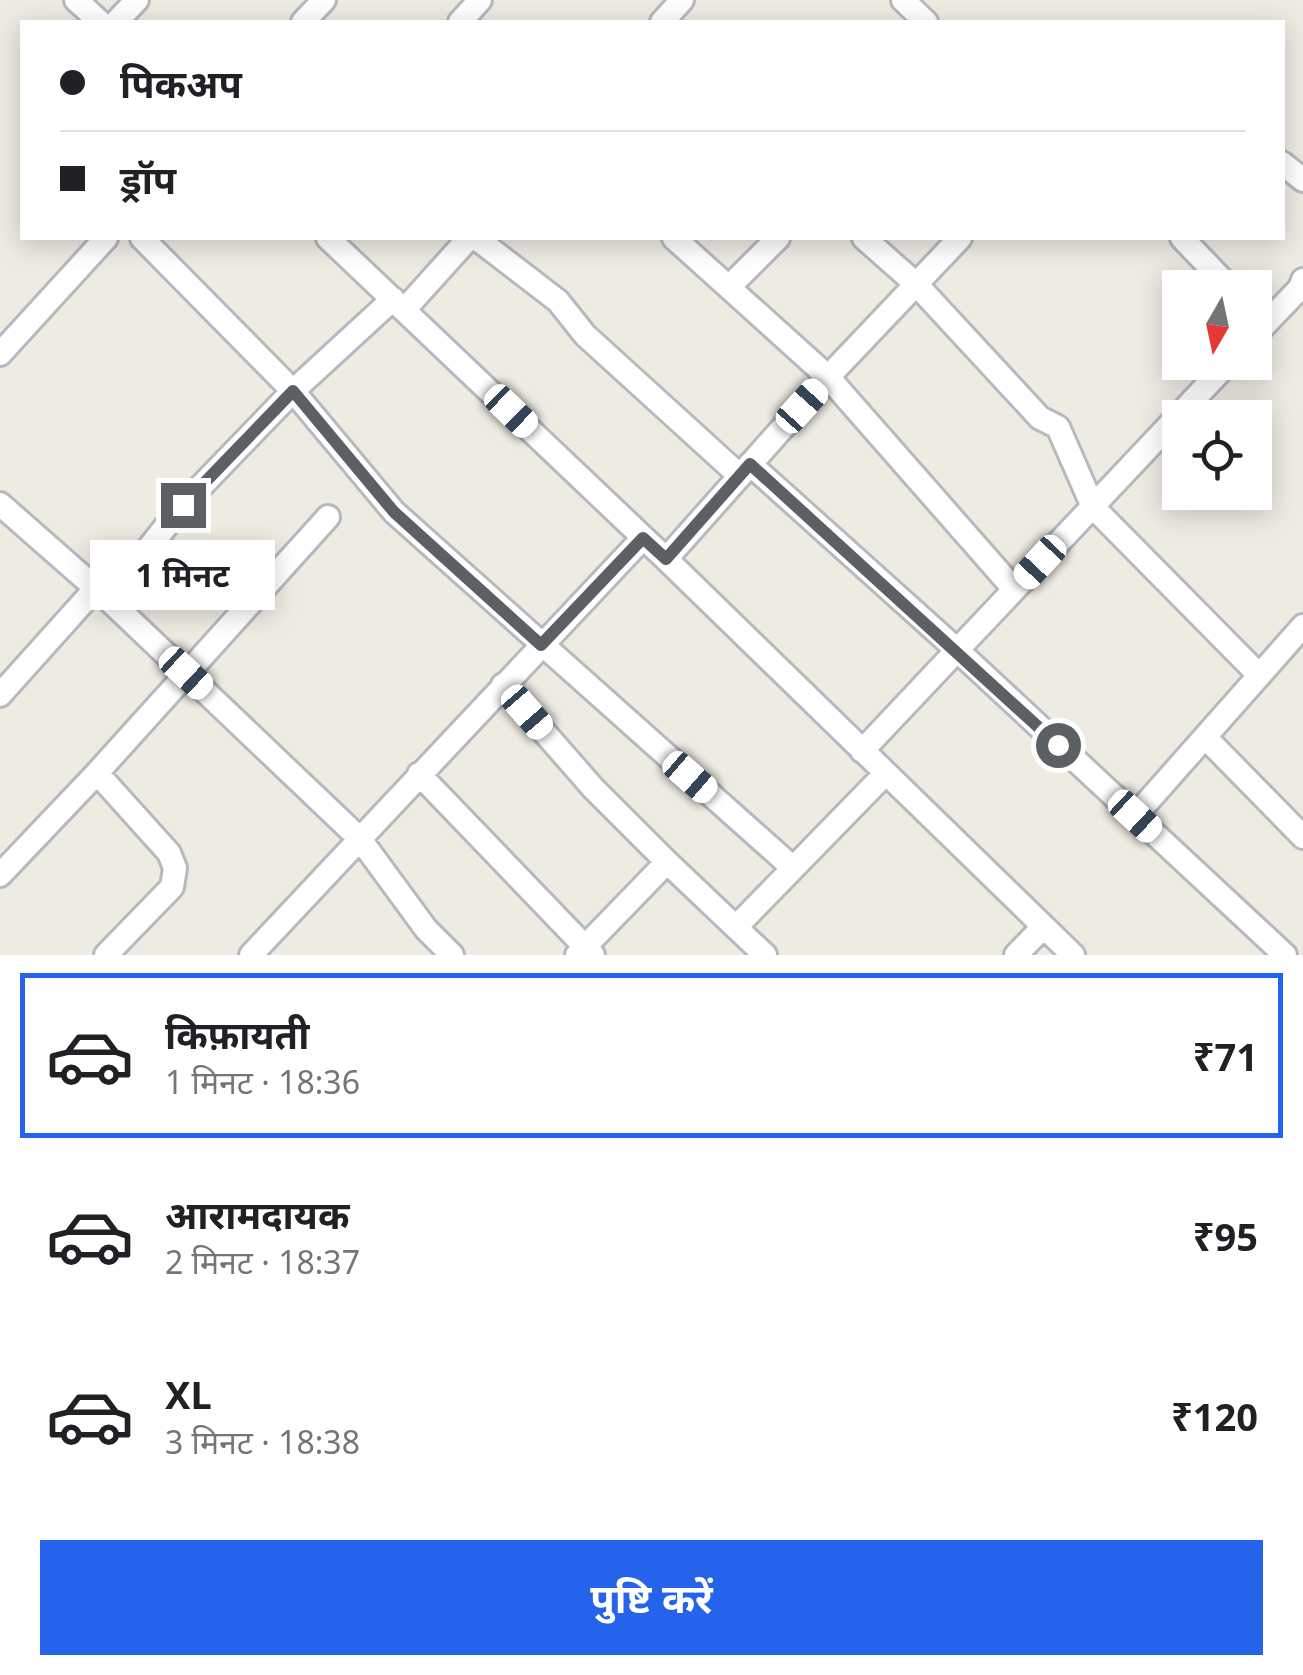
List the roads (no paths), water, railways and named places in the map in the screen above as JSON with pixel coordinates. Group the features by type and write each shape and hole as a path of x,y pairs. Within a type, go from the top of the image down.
{"street":[{"path":"76,0 98,20"},
{"path":"118,20 137,0"},
{"path":"305,20 324,0"},
{"path":"462,20 480,0"},
{"path":"903,0 924,20"},
{"path":"0,354 104,240"},
{"path":"144,240 293,391 394,512 794,868"},
{"path":"330,240 666,559 1073,955"},
{"path":"0,696 293,391 471,240"},
{"path":"476,240 558,301 585,334 956,650 1285,955"},
{"path":"676,240 828,377 1014,590"},
{"path":"729,287 776,240"},
{"path":"866,240 916,284 1040,418 1058,426 1093,506 1259,674"},
{"path":"666,559 828,377 958,240"},
{"path":"1184,240 1213,270"},
{"path":"1272,312 1302,285"},
{"path":"862,751 1212,380"},
{"path":"0,504 102,594 360,838 426,929 452,955"},
{"path":"0,876 328,517"},
{"path":"251,955 643,538"},
{"path":"1135,816 1303,626"},
{"path":"503,685 593,788 766,955"},
{"path":"1204,736 1303,836"},
{"path":"96,773 170,853 175,868 172,887 106,955"},
{"path":"736,926 886,773"},
{"path":"420,774 585,952 667,862"},
{"path":"1016,955 1043,927"}]}
